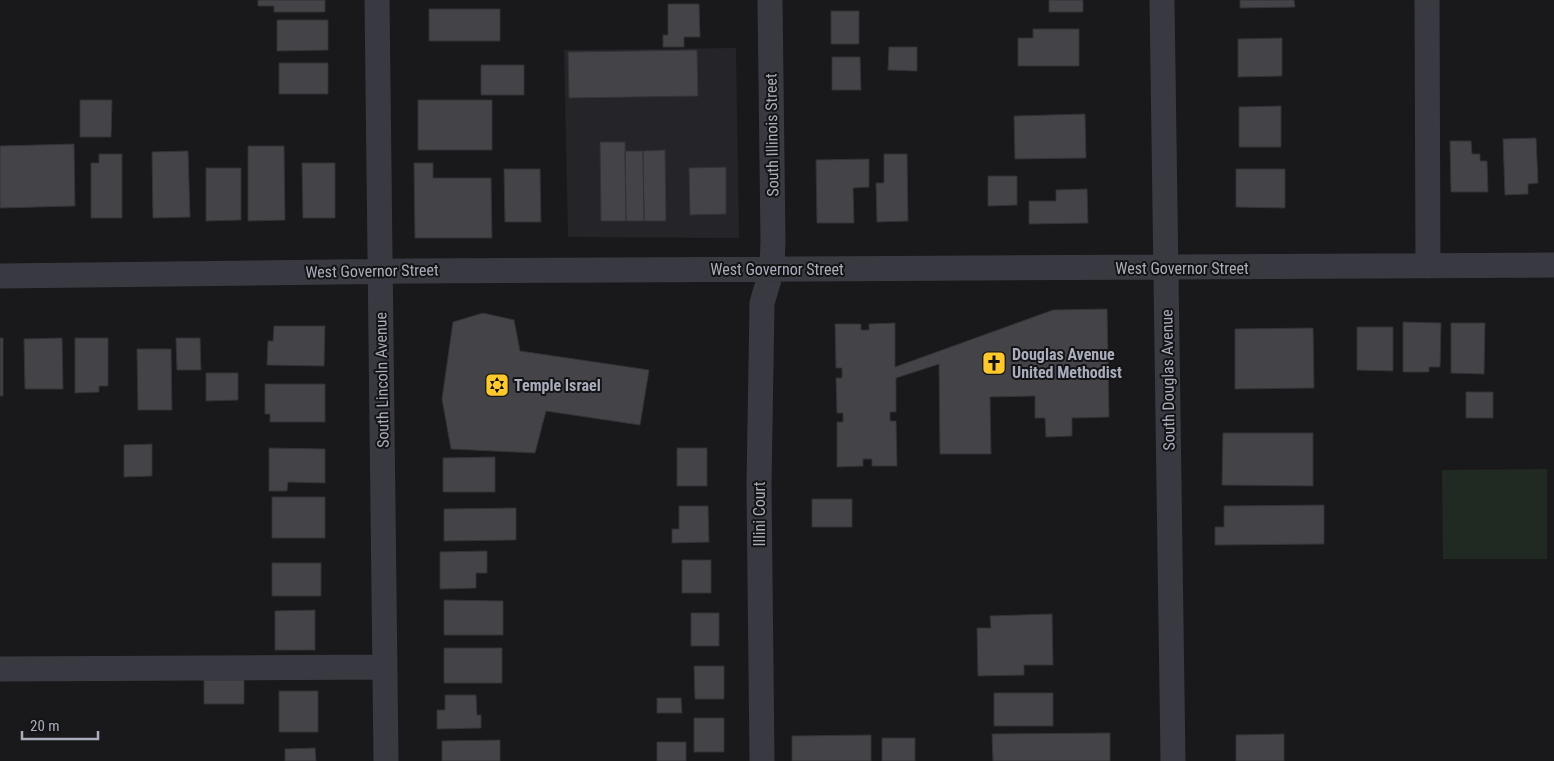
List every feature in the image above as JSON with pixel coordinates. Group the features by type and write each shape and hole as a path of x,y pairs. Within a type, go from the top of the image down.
{"street":[{"name":"South Lincoln Avenue","path":"377,0 386,761"},
{"name":"South Illinois Street","path":"770,0 772,269"},
{"name":"South Douglas Avenue","path":"1162,0 1173,761"},
{"path":"1427,0 1428,266"},
{"name":"West Governor Street","path":"0,276 380,271 1554,265"},
{"name":"Illini Court","path":"762,761 758,485 762,303 772,269"},
{"path":"0,669 385,667"}],"shaded area":[{"path":"736,48 739,238 568,237 564,50"},
{"path":"1547,469 1547,559 1443,559 1442,470"}],"building":[{"path":"258,0 325,0 325,12 274,12 274,6 258,6"},
{"path":"1049,0 1083,0 1083,12 1049,12"},
{"path":"1240,0 1294,0 1295,7 1240,8"},
{"path":"668,4 699,4 700,37 684,37 684,47 663,47 663,35 668,35"},
{"path":"429,9 500,9 500,41 429,41"},
{"path":"831,11 859,11 859,44 831,44"},
{"path":"277,20 328,20 328,50 277,51"},
{"path":"1033,29 1079,29 1079,66 1018,66 1018,38 1033,38"},
{"path":"1282,38 1282,76 1238,77 1238,39"},
{"path":"889,47 917,47 917,71 888,70"},
{"path":"697,50 698,96 569,98 568,52"},
{"path":"832,57 860,57 861,90 832,90"},
{"path":"279,63 328,63 328,94 279,94"},
{"path":"481,65 524,65 524,95 481,95"},
{"path":"80,100 112,100 111,137 80,137"},
{"path":"418,100 492,100 492,150 418,150"},
{"path":"1281,106 1281,147 1239,147 1239,107"},
{"path":"1085,114 1086,158 1015,159 1014,116"},
{"path":"1536,138 1538,183 1528,184 1528,194 1505,195 1503,139"},
{"path":"1450,141 1471,141 1472,154 1480,154 1480,161 1487,161 1488,192 1451,192"},
{"path":"600,142 625,142 626,221 601,221"},
{"path":"74,144 75,206 0,208 0,146"},
{"path":"248,146 284,146 285,220 248,221"},
{"path":"665,150 666,221 644,221 643,151"},
{"path":"188,151 190,217 153,218 152,152"},
{"path":"625,151 643,151 644,221 626,221"},
{"path":"99,154 122,154 122,218 91,218 91,163 99,163"},
{"path":"884,154 907,154 908,221 877,222 876,183 884,183"},
{"path":"869,159 869,187 853,188 854,223 817,223 816,160"},
{"path":"302,163 335,163 335,218 303,218"},
{"path":"414,163 433,163 433,178 491,178 492,238 415,238"},
{"path":"726,167 726,214 690,215 689,168"},
{"path":"206,168 241,168 241,220 206,221"},
{"path":"504,169 540,169 541,222 505,222"},
{"path":"1236,169 1285,169 1285,208 1236,207"},
{"path":"988,176 1017,176 1017,205 988,206"},
{"path":"1087,189 1088,223 1029,224 1029,201 1056,201 1056,190"},
{"path":"1107,309 1109,417 1072,418 1072,436 1046,437 1045,418 1035,418 1035,396 990,397 991,454 940,454 939,364 896,378 896,412 890,412 890,421 896,421 897,466 872,466 872,459 863,459 863,466 837,467 837,422 843,422 843,413 837,413 836,378 842,378 842,368 836,368 835,324 861,324 861,330 869,330 869,324 895,323 895,367 1053,310"},
{"path":"483,313 514,320 520,351 649,370 640,425 546,411 535,453 451,449 442,399 453,322"},
{"path":"1403,322 1441,323 1440,367 1429,367 1429,372 1403,372"},
{"path":"1451,323 1485,323 1484,374 1451,373"},
{"path":"274,326 325,326 324,366 267,365 268,341 273,341"},
{"path":"1357,327 1393,327 1393,371 1357,370"},
{"path":"1313,328 1314,388 1235,389 1235,329"},
{"path":"0,338 3,338 3,396 0,396"},
{"path":"62,338 63,389 25,389 24,339"},
{"path":"75,338 108,338 108,386 99,386 99,392 75,393"},
{"path":"176,338 200,338 201,370 177,370"},
{"path":"137,349 171,349 172,410 138,410"},
{"path":"206,373 238,373 238,400 206,401"},
{"path":"265,384 325,384 325,422 270,422 270,414 265,414"},
{"path":"1466,392 1493,392 1493,418 1466,418"},
{"path":"1223,433 1313,433 1313,486 1222,485"},
{"path":"152,444 152,476 124,477 124,445"},
{"path":"269,448 325,449 325,483 288,482 287,491 269,491"},
{"path":"677,448 707,448 707,486 677,486"},
{"path":"495,457 495,492 443,492 443,458"},
{"path":"272,497 325,497 325,538 272,538"},
{"path":"812,499 852,499 852,527 812,527"},
{"path":"1324,505 1324,544 1215,545 1215,527 1224,527 1224,506"},
{"path":"679,506 708,506 709,542 672,543 672,529 679,529"},
{"path":"516,508 516,540 444,541 444,509"},
{"path":"487,551 487,573 476,573 476,588 440,589 440,552"},
{"path":"682,560 711,560 711,593 682,593"},
{"path":"272,563 321,563 321,596 272,596"},
{"path":"444,600 503,601 503,635 444,635"},
{"path":"315,610 315,650 275,650 275,611"},
{"path":"691,613 719,613 719,646 691,646"},
{"path":"1052,614 1053,665 1024,665 1024,675 978,676 977,628 991,628 990,616"},
{"path":"444,648 502,648 502,683 444,683"},
{"path":"694,666 724,666 724,699 695,699"},
{"path":"204,680 244,680 244,704 204,704"},
{"path":"279,691 318,691 318,732 279,732"},
{"path":"994,693 1053,693 1053,726 994,726"},
{"path":"445,695 476,695 477,715 481,715 481,728 437,729 437,710 445,710"},
{"path":"657,698 681,698 682,713 657,713"},
{"path":"694,718 724,718 724,752 694,752"},
{"path":"1110,733 1110,761 993,761 992,734"},
{"path":"1284,734 1284,761 1236,761 1236,735"},
{"path":"871,735 871,761 792,761 792,736"},
{"path":"882,738 915,738 915,761 882,761"},
{"path":"500,740 500,761 442,761 442,741"},
{"path":"657,742 686,742 686,761 657,761"},
{"path":"315,748 316,761 285,761 285,749"}],"place":[{"name":"Douglas Avenue United Methodist","path":"994,363"},
{"name":"Temple Israel","path":"497,385"}]}
